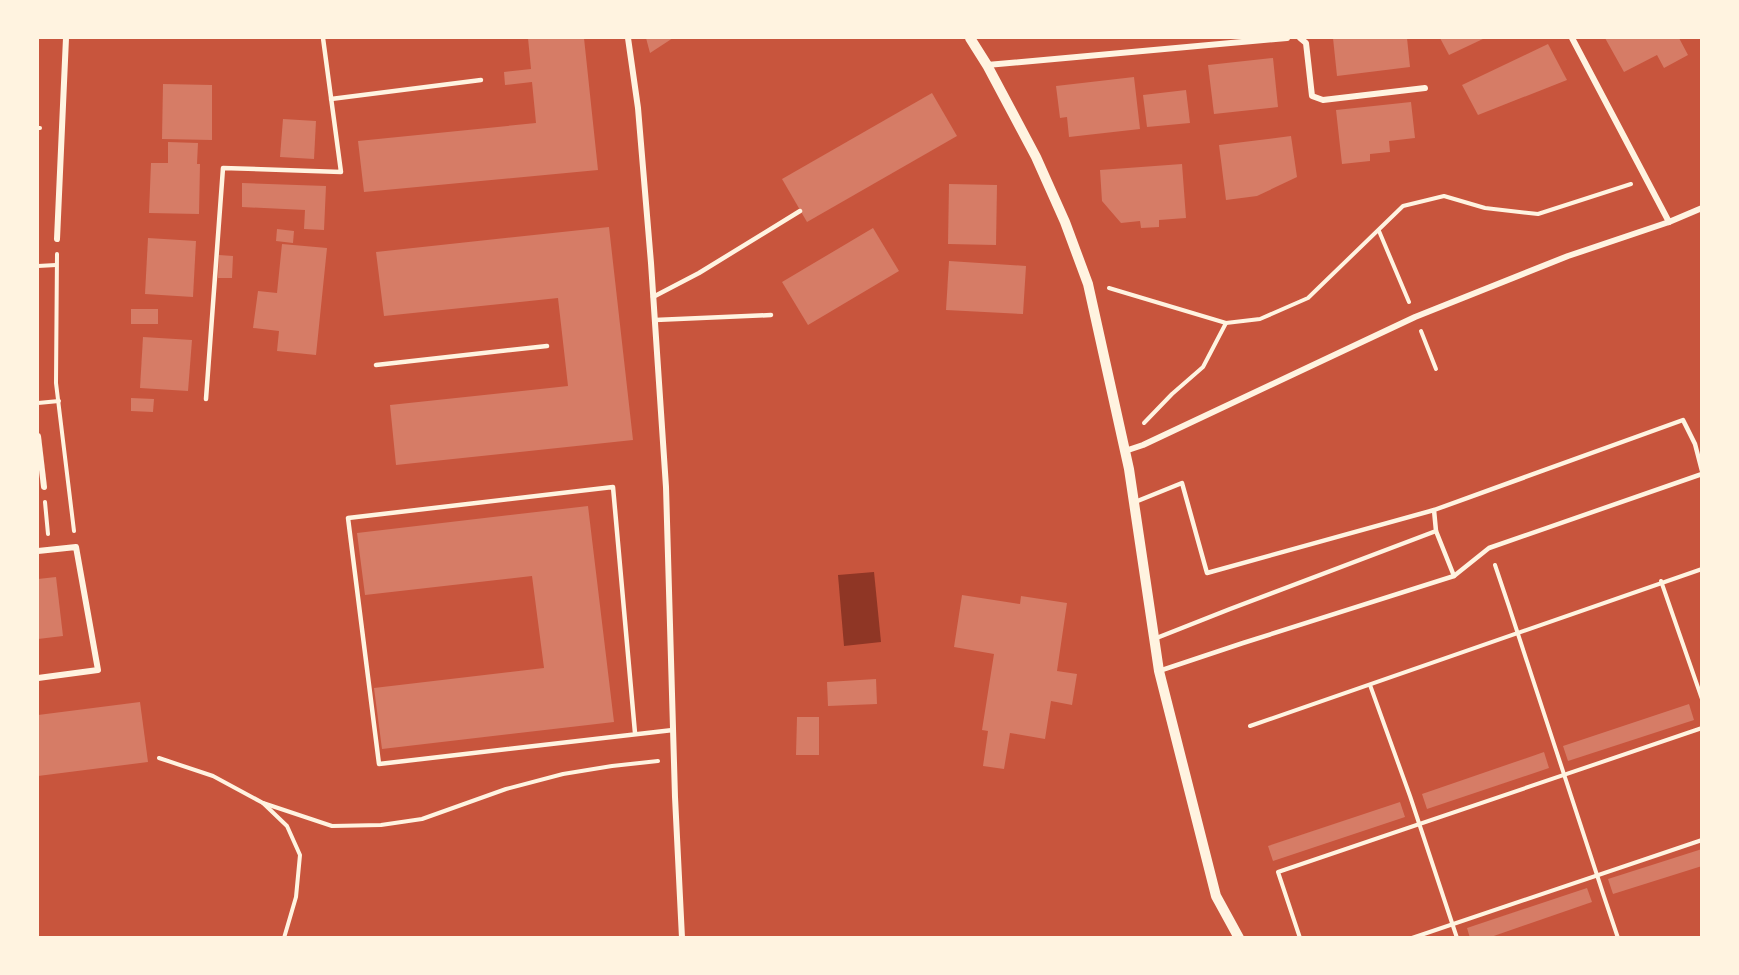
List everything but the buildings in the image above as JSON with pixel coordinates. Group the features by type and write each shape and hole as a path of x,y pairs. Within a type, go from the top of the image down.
{"street":[{"path":"57,239 66,38"},
{"path":"628,38 638,108 666,487 682,938"},
{"path":"970,38 987,65 1036,158 1065,222 1088,284 1135,502 1159,671 1216,896 1239,938"},
{"path":"987,65 1287,38"},
{"path":"1300,38 1306,43 1312,96 1323,100 1425,88"},
{"path":"1572,38 1669,222"},
{"path":"1125,451 1143,445 1415,317 1568,256 1669,222 1701,208"},
{"path":"38,436 44,487"},
{"path":"38,551 76,547 98,670 38,678"}],"lane":[{"path":"206,399 223,168 341,172 323,38"},
{"path":"331,99 481,80"},
{"path":"653,297 699,273 800,211"},
{"path":"655,320 771,315"},
{"path":"376,365 547,346"},
{"path":"1135,502 1182,483 1207,573 1434,510 1683,420 1695,444 1701,473 1489,548 1454,576 1159,671"},
{"path":"635,733 613,487 348,518 380,764 673,730"},
{"path":"1434,510 1436,531 1454,576"},
{"path":"1154,639 1436,531"}],"path":[{"path":"1088,284 1106,287 1226,323 1260,319 1308,298 1403,206 1444,196 1485,208 1538,214 1617,190 1647,178"},
{"path":"1379,231 1415,317"},
{"path":"57,239 56,383 76,547"},
{"path":"38,266 57,265"},
{"path":"1122,439 1132,435 1172,394 1203,368 1226,323"},
{"path":"1422,333 1436,369"},
{"path":"38,403 59,401"},
{"path":"44,487 49,550"},
{"path":"1489,548 1618,938"},
{"path":"1250,726 1701,568"},
{"path":"1661,581 1701,699"},
{"path":"1370,685 1457,938"},
{"path":"1300,938 1278,872 1701,728"},
{"path":"159,758 213,776 263,803 332,826 381,825 422,819 506,789 563,774 674,759"},
{"path":"263,803 287,826 300,855 296,897 284,938"},
{"path":"1412,938 1701,840"}],"shaded area":[{"path":"874,572 881,642 844,646 838,575"}]}
